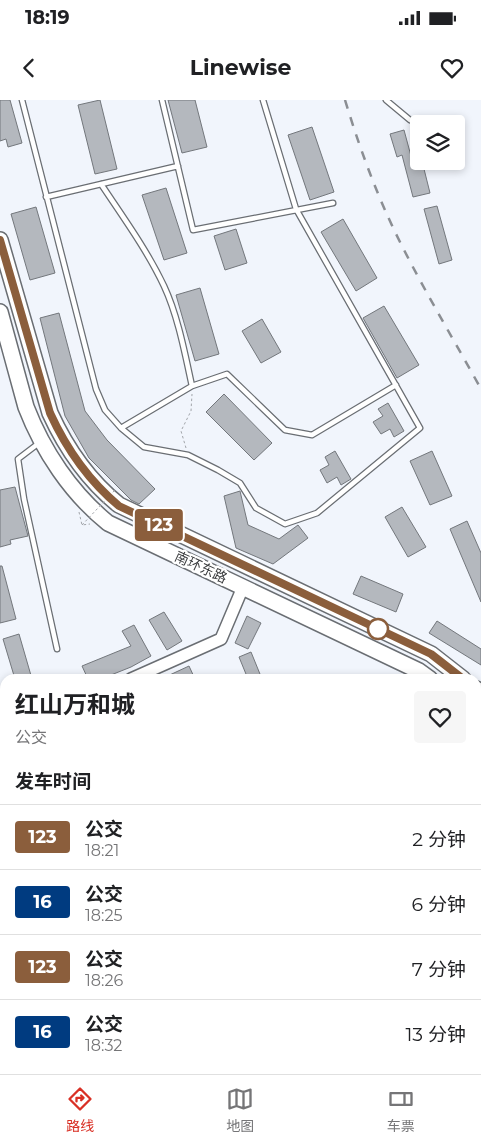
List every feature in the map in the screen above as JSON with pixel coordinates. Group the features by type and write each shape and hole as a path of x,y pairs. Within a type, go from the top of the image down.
{"highway":[{"name":"南环东路","path":"0,240 50,413 59,432 103,492 119,506 431,654 457,674"},
{"name":"南环东路","path":"0,312 26,407 41,442 88,507 108,523 424,674"}],"street":[{"path":"142,674 221,639 243,587"}],"lane":[{"path":"22,100 96,389 105,410 120,428 144,447 188,455 240,483 256,508 285,524 317,513 420,428 296,209 262,100"},
{"path":"162,100 193,230 333,202"},
{"path":"386,100 410,120"},
{"path":"46,196 178,166"},
{"path":"101,184 133,232 164,287 183,342 192,386"},
{"path":"120,428 192,386 227,374 285,430 312,435 396,385"},
{"path":"41,442 18,459 24,499 57,649"}],"path":[{"path":"188,455 181,431 191,411 192,386"},
{"path":"82,525 115,490"}],"building":[{"path":"0,100 10,100 22,143 8,147 6,139 0,141"},
{"path":"100,100 117,169 95,174 78,105"},
{"path":"168,100 195,100 207,147 182,153"},
{"path":"312,127 334,192 310,200 288,135"},
{"path":"404,130 410,152 410,170 424,170 430,193 413,197 402,155 397,157 390,134"},
{"path":"166,188 187,253 164,260 142,195"},
{"path":"437,206 452,260 439,264 424,209"},
{"path":"36,207 55,273 30,280 11,214"},
{"path":"343,219 377,278 356,291 321,232"},
{"path":"236,229 247,263 225,270 214,236"},
{"path":"200,288 219,354 195,361 176,295"},
{"path":"384,306 419,365 397,378 363,318"},
{"path":"59,313 85,411 107,440 155,489 139,504 131,500 89,458 65,416 40,318"},
{"path":"262,319 281,352 261,363 242,331"},
{"path":"224,394 272,443 254,460 206,412"},
{"path":"388,403 404,431 394,437 390,429 381,434 373,422 383,416 378,409"},
{"path":"335,451 351,479 341,485 337,477 327,483 320,470 329,465 325,457"},
{"path":"432,451 452,496 430,505 410,461"},
{"path":"15,487 28,536 10,540 11,544 0,547 0,490"},
{"path":"240,491 248,525 279,539 298,525 308,538 273,564 236,548 224,496"},
{"path":"402,507 426,547 408,557 385,517"},
{"path":"467,521 481,553 481,602 450,529"},
{"path":"0,566 2,566 16,619 0,623"},
{"path":"361,576 403,594 396,612 353,594"},
{"path":"164,612 182,641 167,650 149,620"},
{"path":"247,616 261,623 248,649 235,643"},
{"path":"437,621 481,649 481,665 429,633"},
{"path":"134,625 151,656 114,674 86,674 82,666 131,646 122,631"},
{"path":"19,634 31,674 14,674 3,639"},
{"path":"251,652 260,674 246,674 239,657"},
{"path":"189,666 193,674 172,674"}],"railway":[{"path":"345,100 370,172 392,225 419,279 481,389"}],"bus line":[{"name":"123","path":"0,240 50,413 59,432 90,478 103,492 119,506 431,654 457,674"}]}
